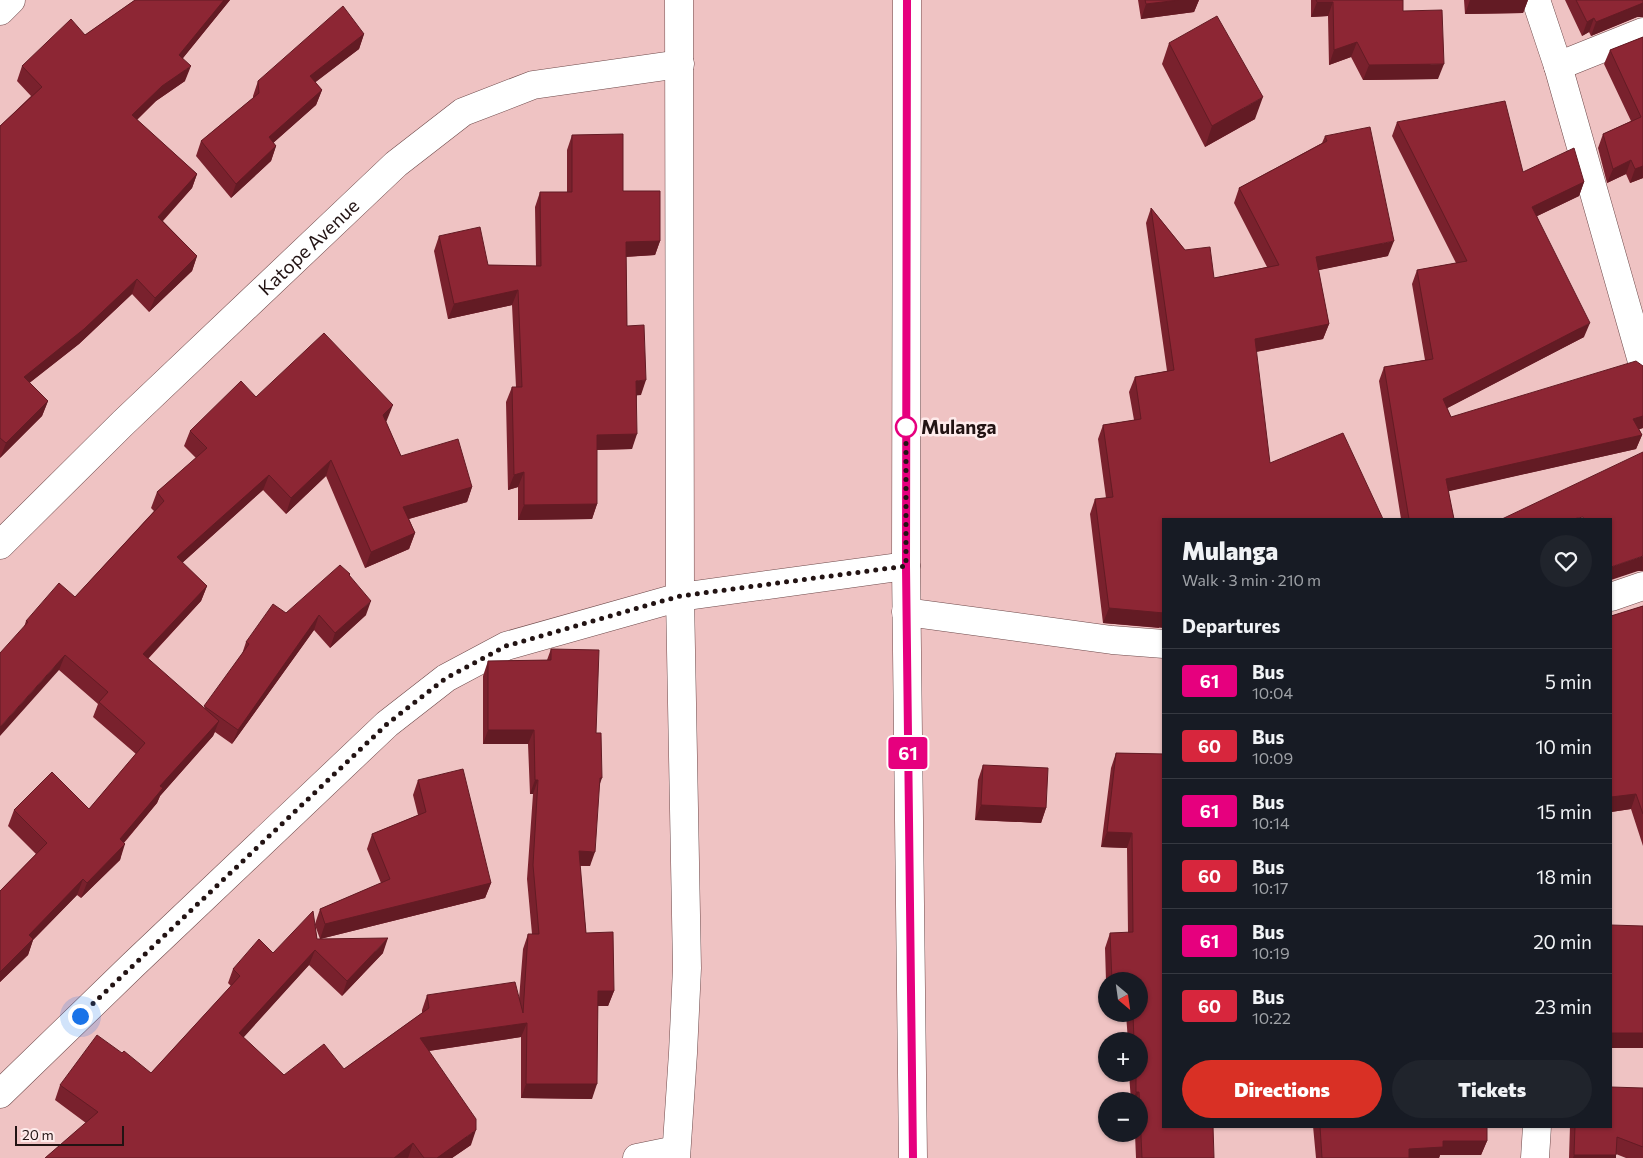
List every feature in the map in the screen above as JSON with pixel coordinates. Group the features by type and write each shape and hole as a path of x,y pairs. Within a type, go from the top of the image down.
{"street":[{"path":"0,10 11,0"},
{"path":"636,1158 676,1154 687,968 680,596 679,0"},
{"path":"907,0 906,612 913,1158"},
{"path":"1536,0 1558,66 1643,365"},
{"path":"1558,66 1643,32"},
{"name":"Katope Avenue","path":"0,545 138,409 389,171 463,112 533,85 680,64"},
{"path":"0,1094 387,724 446,678 506,646 680,596 906,566"},
{"path":"1612,597 1643,586"},
{"path":"906,612 1112,640 1162,644"},
{"path":"1535,1158 1537,1128"}],"building":[{"path":"135,0 224,0 179,55 191,66 162,86 132,115 197,174 158,217 197,256 155,298 137,279 84,329 24,377 48,401 6,443 0,438 0,126 42,87 22,66 71,19 85,35"},
{"path":"1145,0 1179,0 1146,4"},
{"path":"1316,0 1403,0 1403,11 1442,10 1444,64 1369,65 1357,42 1334,50 1333,2 1317,2"},
{"path":"1576,0 1643,0 1643,3 1596,22 1594,18 1587,22"},
{"path":"343,6 364,34 310,76 322,90 269,137 276,146 236,184 201,141 259,93 258,81"},
{"path":"1217,16 1263,97 1212,126 1169,43"},
{"path":"1643,37 1643,166 1635,169 1631,160 1613,169 1603,134 1641,117 1610,50"},
{"path":"1505,101 1523,172 1574,148 1584,182 1532,207 1590,323 1443,399 1451,417 1636,361 1643,366 1643,416 1633,419 1642,435 1446,479 1454,518 1409,518 1384,367 1433,359 1417,270 1467,261 1397,122"},
{"path":"1370,127 1394,241 1316,257 1329,324 1255,339 1270,463 1343,433 1383,518 1162,518 1162,613 1109,608 1095,499 1113,497 1103,425 1141,419 1135,377 1174,370 1151,208 1185,250 1210,247 1214,278 1279,265 1239,188 1327,141 1325,136"},
{"path":"623,134 623,191 660,191 660,241 626,242 627,326 644,325 646,380 636,381 637,434 597,435 597,504 524,505 524,472 514,475 512,387 522,387 518,290 454,304 439,236 480,227 488,265 541,266 540,192 572,192 572,135"},
{"path":"324,333 393,405 383,415 401,456 458,439 472,487 403,507 415,533 371,552 331,460 291,498 269,475 177,557 207,586 143,654 219,721 160,786 163,788 120,839 125,844 87,883 83,879 29,935 33,939 0,972 0,891 47,843 14,810 52,772 89,809 145,743 99,702 108,692 65,655 0,727 0,653 59,583 75,597 164,501 157,492 207,448 190,431 241,381 256,397"},
{"path":"1643,452 1643,556 1612,567 1612,518 1504,518"},
{"path":"340,565 350,574 371,601 335,633 319,615 238,730 204,706 249,644 246,642 273,604 286,613"},
{"path":"1643,606 1643,814 1636,794 1612,797 1612,616"},
{"path":"551,649 599,650 596,733 601,733 602,778 600,778 595,852 579,851 586,933 613,932 614,991 598,991 597,1084 526,1084 527,1023 420,1038 476,1119 476,1130 437,1158 424,1158 413,1143 394,1158 45,1158 98,1112 60,1085 97,1035 122,1053 124,1051 151,1073 240,976 233,969 259,939 273,953 313,911 317,939 388,938 347,981 315,950 239,1033 284,1075 324,1044 344,1069 429,1008 427,995 515,982 523,1013 528,934 539,934 533,865 538,780 535,780 534,730 488,730 488,661 551,660"},
{"path":"1116,753 1162,754 1162,1128 1213,1128 1214,1158 1142,1158 1141,1142 1148,1142 1148,1092 1136,1092 1136,1082 1148,1082 1148,1032 1134,1032 1133,1022 1148,1022 1148,972 1112,972 1110,933 1133,932 1132,833 1107,832"},
{"path":"983,765 1048,768 1046,808 981,805"},
{"path":"463,769 491,883 325,924 320,909 390,879 372,834 426,812 418,780"},
{"path":"1612,925 1643,926 1643,1033 1612,1033"},
{"path":"1612,1087 1643,1088 1643,1147 1617,1137 1616,1155 1574,1155 1575,1128 1612,1128"},
{"path":"1320,1128 1487,1128 1487,1141 1443,1141 1443,1147 1409,1149 1409,1158 1322,1158"}],"bus line":[{"name":"61","path":"907,0 906,566 913,1158"}],"place":[{"name":"Mulanga","path":"906,427"}],"route":[{"path":"80,1016 387,724 446,678 506,646 680,596 906,566 906,427"}]}
